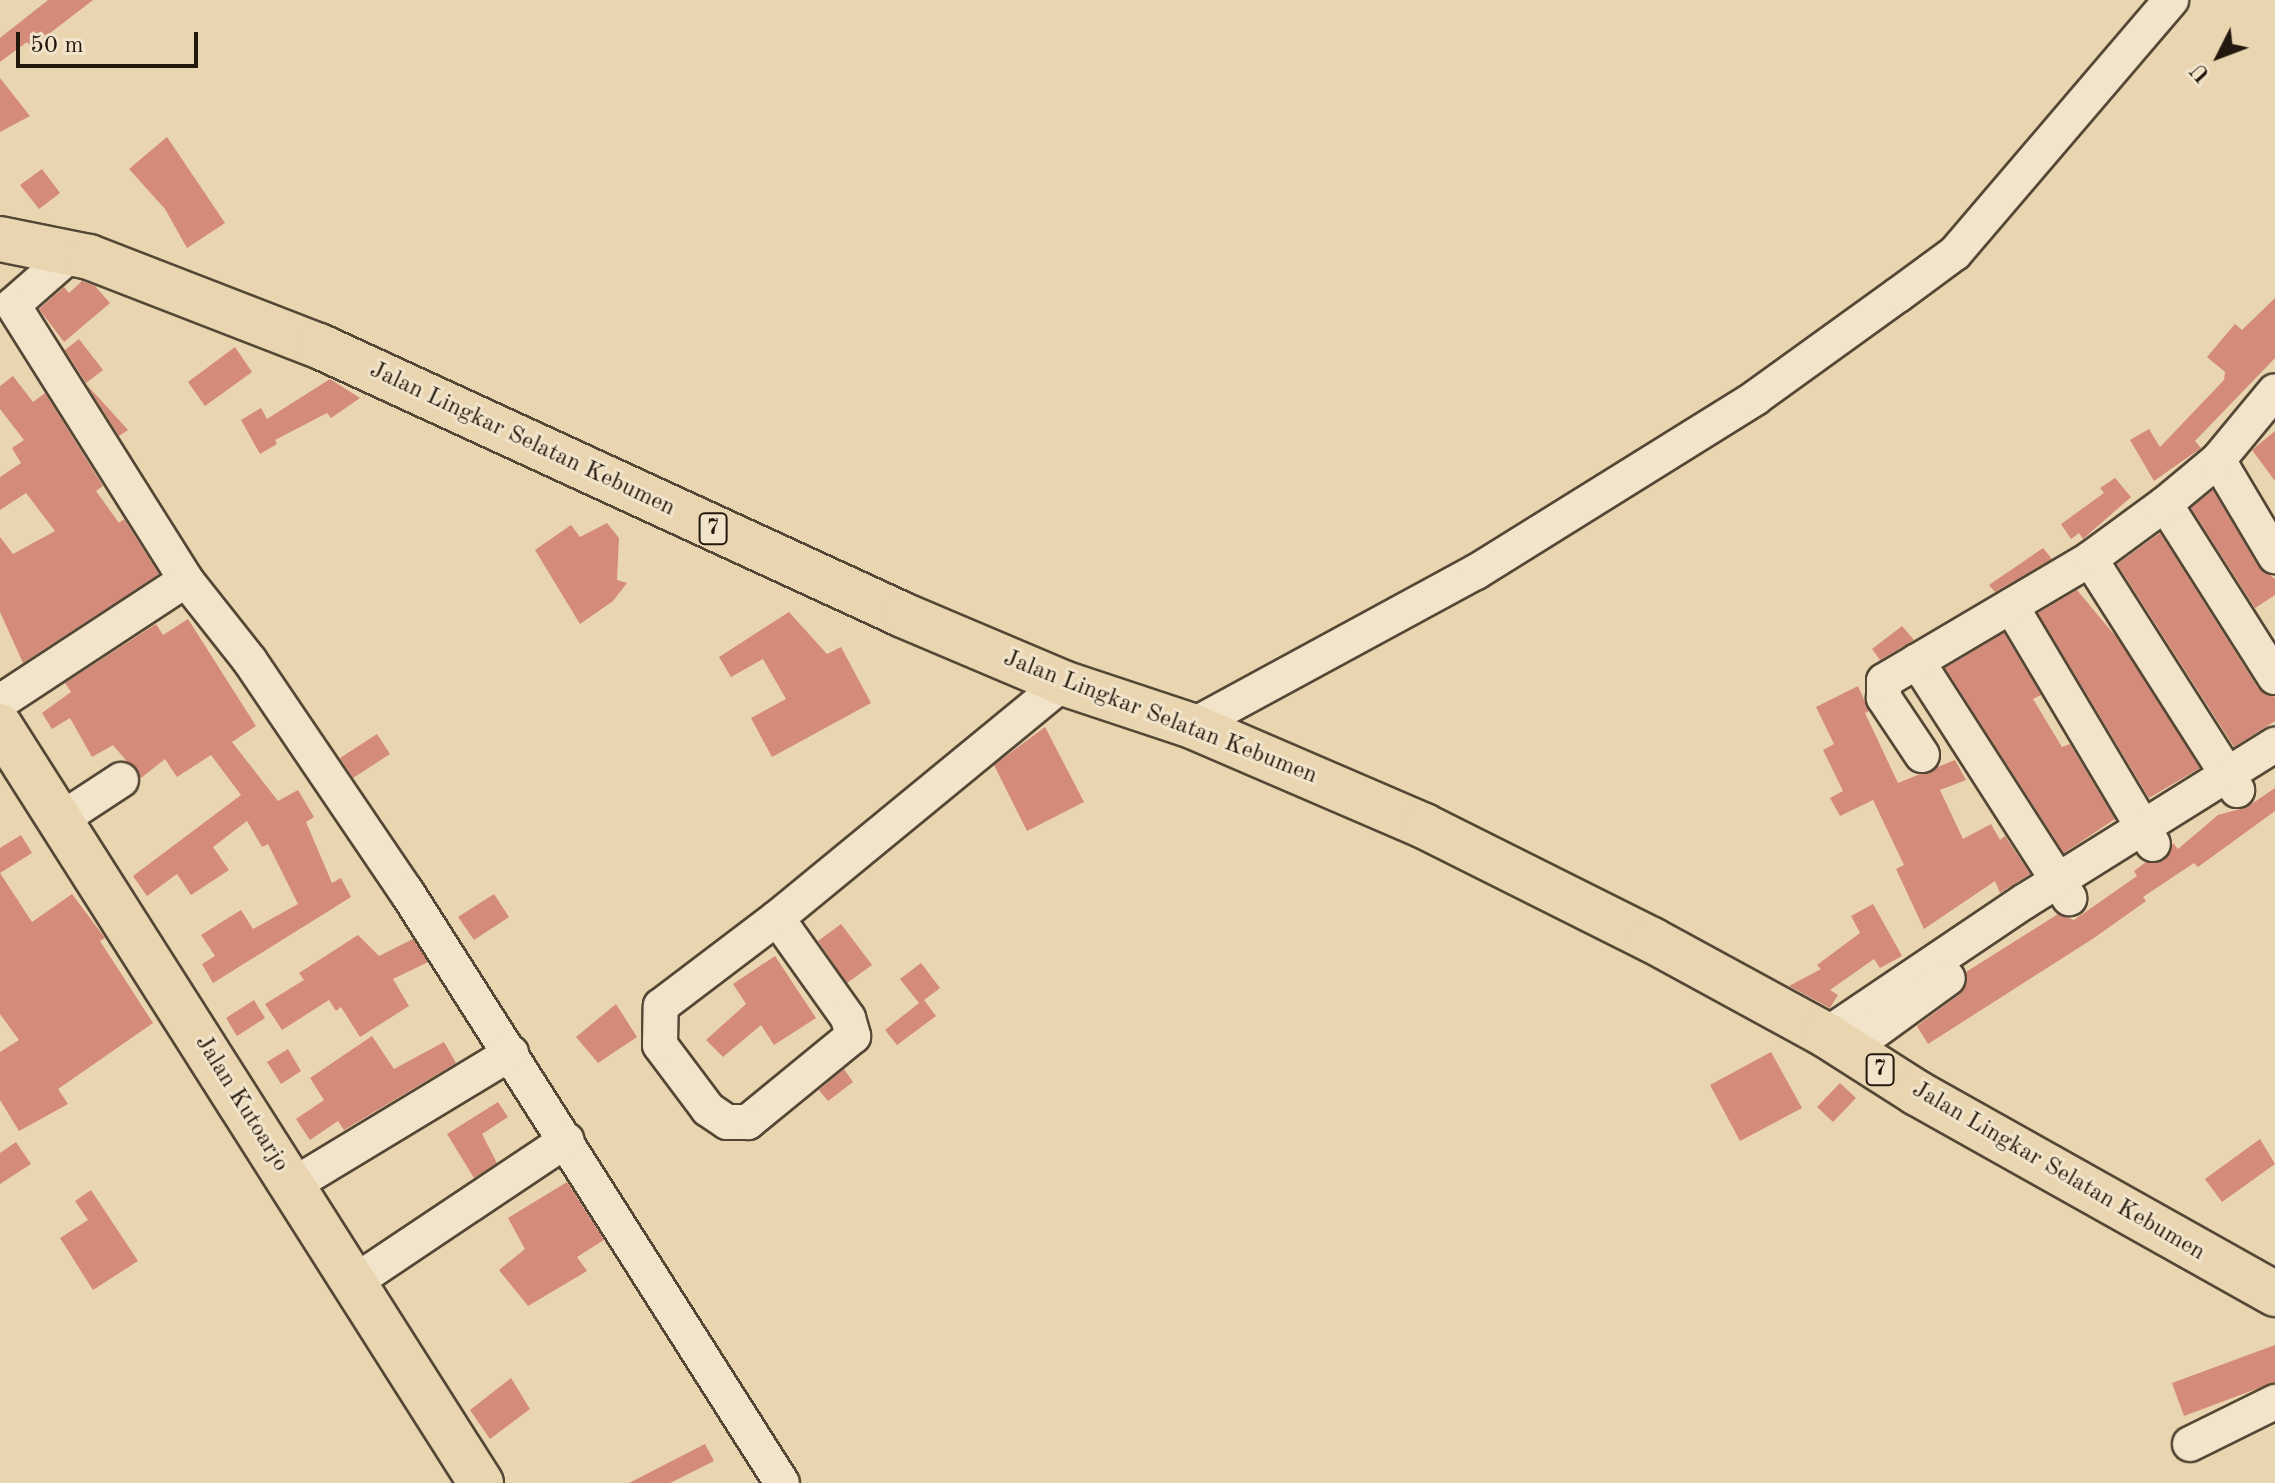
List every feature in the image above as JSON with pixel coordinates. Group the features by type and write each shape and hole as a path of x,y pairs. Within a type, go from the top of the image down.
{"main road":[{"name":"Jalan Lingkar Selatan Kebumen","path":"0,239 71,254 319,346 903,615 1063,683 1192,726 1424,826 1482,853 1837,1043 2275,1294"},
{"name":"Jalan Kutoarjo","path":"0,726 481,1483"}],"street":[{"path":"1192,726 1476,572 1755,398 1955,253 2171,0"},
{"path":"71,254 13,305 67,384 186,580 250,661 511,1053 782,1483"},
{"path":"1922,755 1884,698 1882,686 1917,661 2090,559 2165,504 2218,460 2275,391"},
{"path":"2218,460 2275,556"},
{"path":"2165,504 2264,640 2275,677"},
{"path":"2090,559 2232,781"},
{"path":"0,702 186,580"},
{"path":"2011,606 2147,835"},
{"path":"1917,661 2063,889"},
{"path":"777,918 848,1018 853,1036 748,1122 727,1122 708,1109 660,1045 661,1006 777,918 1063,683"},
{"path":"1837,1043 1981,942 2232,781 2275,745"},
{"path":"2232,781 2275,770"},
{"path":"60,820 121,780"},
{"path":"293,1185 511,1053"},
{"path":"353,1283 567,1140"},
{"path":"2190,1444 2275,1402"}],"building":[{"path":"48,0 93,0 32,47 27,42 0,62 0,38"},
{"path":"0,78 30,116 0,132"},
{"path":"167,137 225,223 187,248 165,209 129,169"},
{"path":"42,169 60,193 39,209 20,185"},
{"path":"82,281 95,286 110,303 64,342 39,309 64,287 69,293"},
{"path":"2275,298 2275,358 2195,441 2201,448 2154,481 2130,440 2149,429 2160,447 2224,380 2225,372 2207,357 2235,324 2242,330"},
{"path":"79,339 103,370 86,383 65,350"},
{"path":"235,347 252,372 205,406 188,382"},
{"path":"13,376 33,402 45,393 103,486 96,491 119,523 124,519 159,574 23,663 0,612 0,537 13,554 55,531 26,493 0,510 0,477 21,463 12,448 24,440 0,409 0,386"},
{"path":"330,379 360,398 331,418 327,413 275,440 277,444 260,454 241,420 261,408 267,419"},
{"path":"87,385 128,430 119,436"},
{"path":"2275,431 2275,481 2252,450"},
{"path":"2115,478 2131,497 2083,539 2079,533 2071,539 2061,524 2104,493 2100,488"},
{"path":"2213,490 2258,566 2275,579 2275,595 2255,608 2191,508"},
{"path":"607,523 619,538 617,580 627,583 613,601 580,624 535,550 571,525 580,537"},
{"path":"2160,533 2258,688 2275,697 2275,721 2234,747 2117,564"},
{"path":"2043,548 2052,559 1995,592 1989,585"},
{"path":"2077,590 2117,638 2200,768 2149,798 2038,613"},
{"path":"789,612 827,654 841,647 871,703 772,757 751,718 786,699 763,659 731,677 719,657"},
{"path":"188,619 256,726 232,742 278,801 298,790 314,817 306,822 332,883 341,878 351,897 213,983 202,964 215,956 201,935 241,910 253,929 298,904 268,844 262,847 247,821 213,847 229,870 191,895 177,874 147,896 133,876 241,795 211,755 177,777 165,759 141,778 113,745 92,757 70,718 52,729 42,713 71,692 65,683 156,624 163,635"},
{"path":"1902,626 1914,640 1880,660 1872,649"},
{"path":"2004,633 2041,695 2033,699 2062,747 2070,744 2115,819 2064,853 1945,668"},
{"path":"1858,686 1869,711 1865,713 1898,783 1955,760 1966,780 1940,790 1963,839 1991,824 2000,840 2005,836 2030,874 2000,893 1995,881 1924,929 1896,869 1904,865 1873,800 1840,816 1830,798 1843,791 1823,750 1834,744 1816,707"},
{"path":"1045,727 1084,802 1027,831 994,765"},
{"path":"377,734 390,754 353,778 340,758"},
{"path":"2275,788 2275,811 2198,867 2194,863 2143,897 2146,901 2094,938 1928,1044 1917,1026 1960,994 1966,972 2058,914 2074,920 2137,876 2134,871 2146,862 2164,861 2173,843 2178,849 2218,815 2247,807"},
{"path":"21,835 32,853 0,873 0,848"},
{"path":"0,873 32,922 72,894 105,938 100,941 153,1023 58,1089 68,1104 19,1131 0,1100 0,1052 19,1040 0,1014"},
{"path":"494,894 509,917 474,940 458,917"},
{"path":"1873,904 1902,956 1880,968 1874,959 1830,990 1838,995 1830,1008 1789,986 1821,969 1817,965 1860,933 1851,916"},
{"path":"841,924 872,965 847,983 818,941"},
{"path":"358,935 379,956 413,939 428,962 393,979 409,1006 360,1037 341,1007 336,1011 329,1000 282,1030 265,1004 304,980 299,973"},
{"path":"775,956 816,1018 774,1045 761,1025 723,1057 706,1040 746,1004 733,984"},
{"path":"921,963 940,988 924,1000 936,1016 897,1045 885,1030 919,1003 900,979"},
{"path":"254,1000 265,1018 237,1036 226,1018"},
{"path":"616,1004 637,1037 598,1063 576,1037"},
{"path":"372,1036 394,1069 444,1042 456,1063 344,1130 338,1121 310,1140 296,1119 324,1100 310,1078"},
{"path":"288,1049 301,1071 281,1084 267,1062"},
{"path":"1771,1052 1802,1108 1740,1141 1710,1085"},
{"path":"844,1069 853,1082 828,1101 819,1090"},
{"path":"1840,1083 1856,1098 1833,1122 1817,1107"},
{"path":"498,1102 508,1117 482,1134 497,1163 474,1178 447,1134"},
{"path":"2260,1139 2275,1164 2222,1202 2205,1179"},
{"path":"16,1142 31,1164 0,1184 0,1153"},
{"path":"567,1182 604,1240 577,1257 587,1271 528,1306 499,1270 525,1249 508,1218"},
{"path":"91,1190 138,1261 93,1290 60,1238 88,1220 75,1201"},
{"path":"2275,1345 2275,1382 2184,1416 2172,1383"},
{"path":"511,1378 530,1409 490,1439 470,1410"},
{"path":"705,1444 714,1461 670,1483 629,1483"}]}
